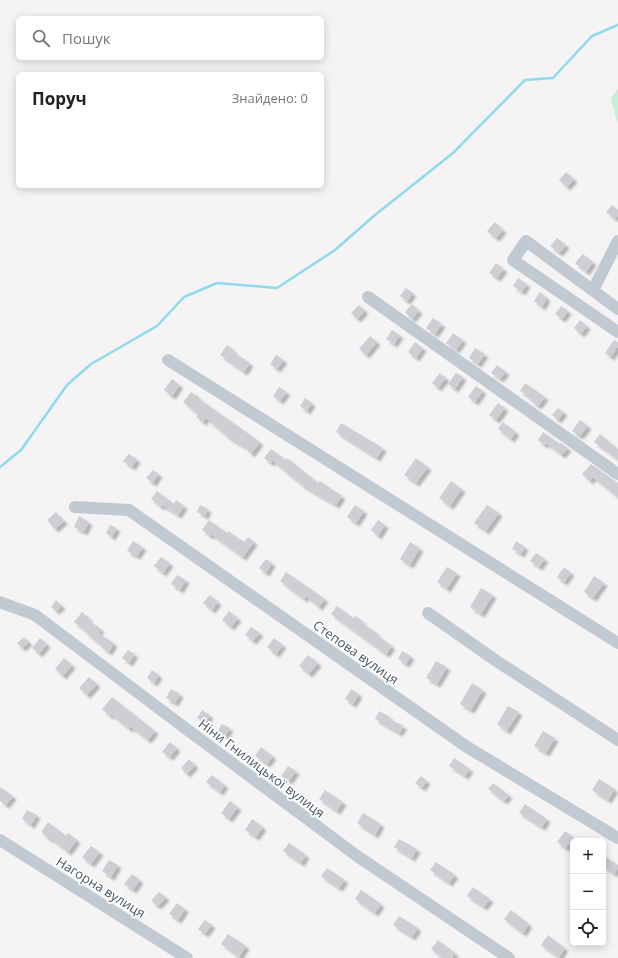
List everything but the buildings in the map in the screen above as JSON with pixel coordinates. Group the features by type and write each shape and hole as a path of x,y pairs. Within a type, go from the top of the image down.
{"street":[{"path":"618,309 526,241 513,260 618,332"},
{"path":"593,290 618,242"},
{"path":"368,297 618,474"},
{"path":"168,360 618,643"},
{"name":"Степова вулиця","path":"75,508 128,510 467,747 618,838"},
{"name":"Ніни Гнилицької вулиця","path":"0,602 35,615 357,856 509,958"},
{"path":"428,613 495,660 618,740"},
{"name":"Нагорна вулиця","path":"0,840 187,958"}],"green space":[{"path":"618,89 618,125 611,98"}],"waterway":[{"path":"0,467 21,450 67,385 91,364 157,326 184,297 217,283 277,288 335,250 375,215 453,153 525,80 553,78 592,36 618,25"}]}
